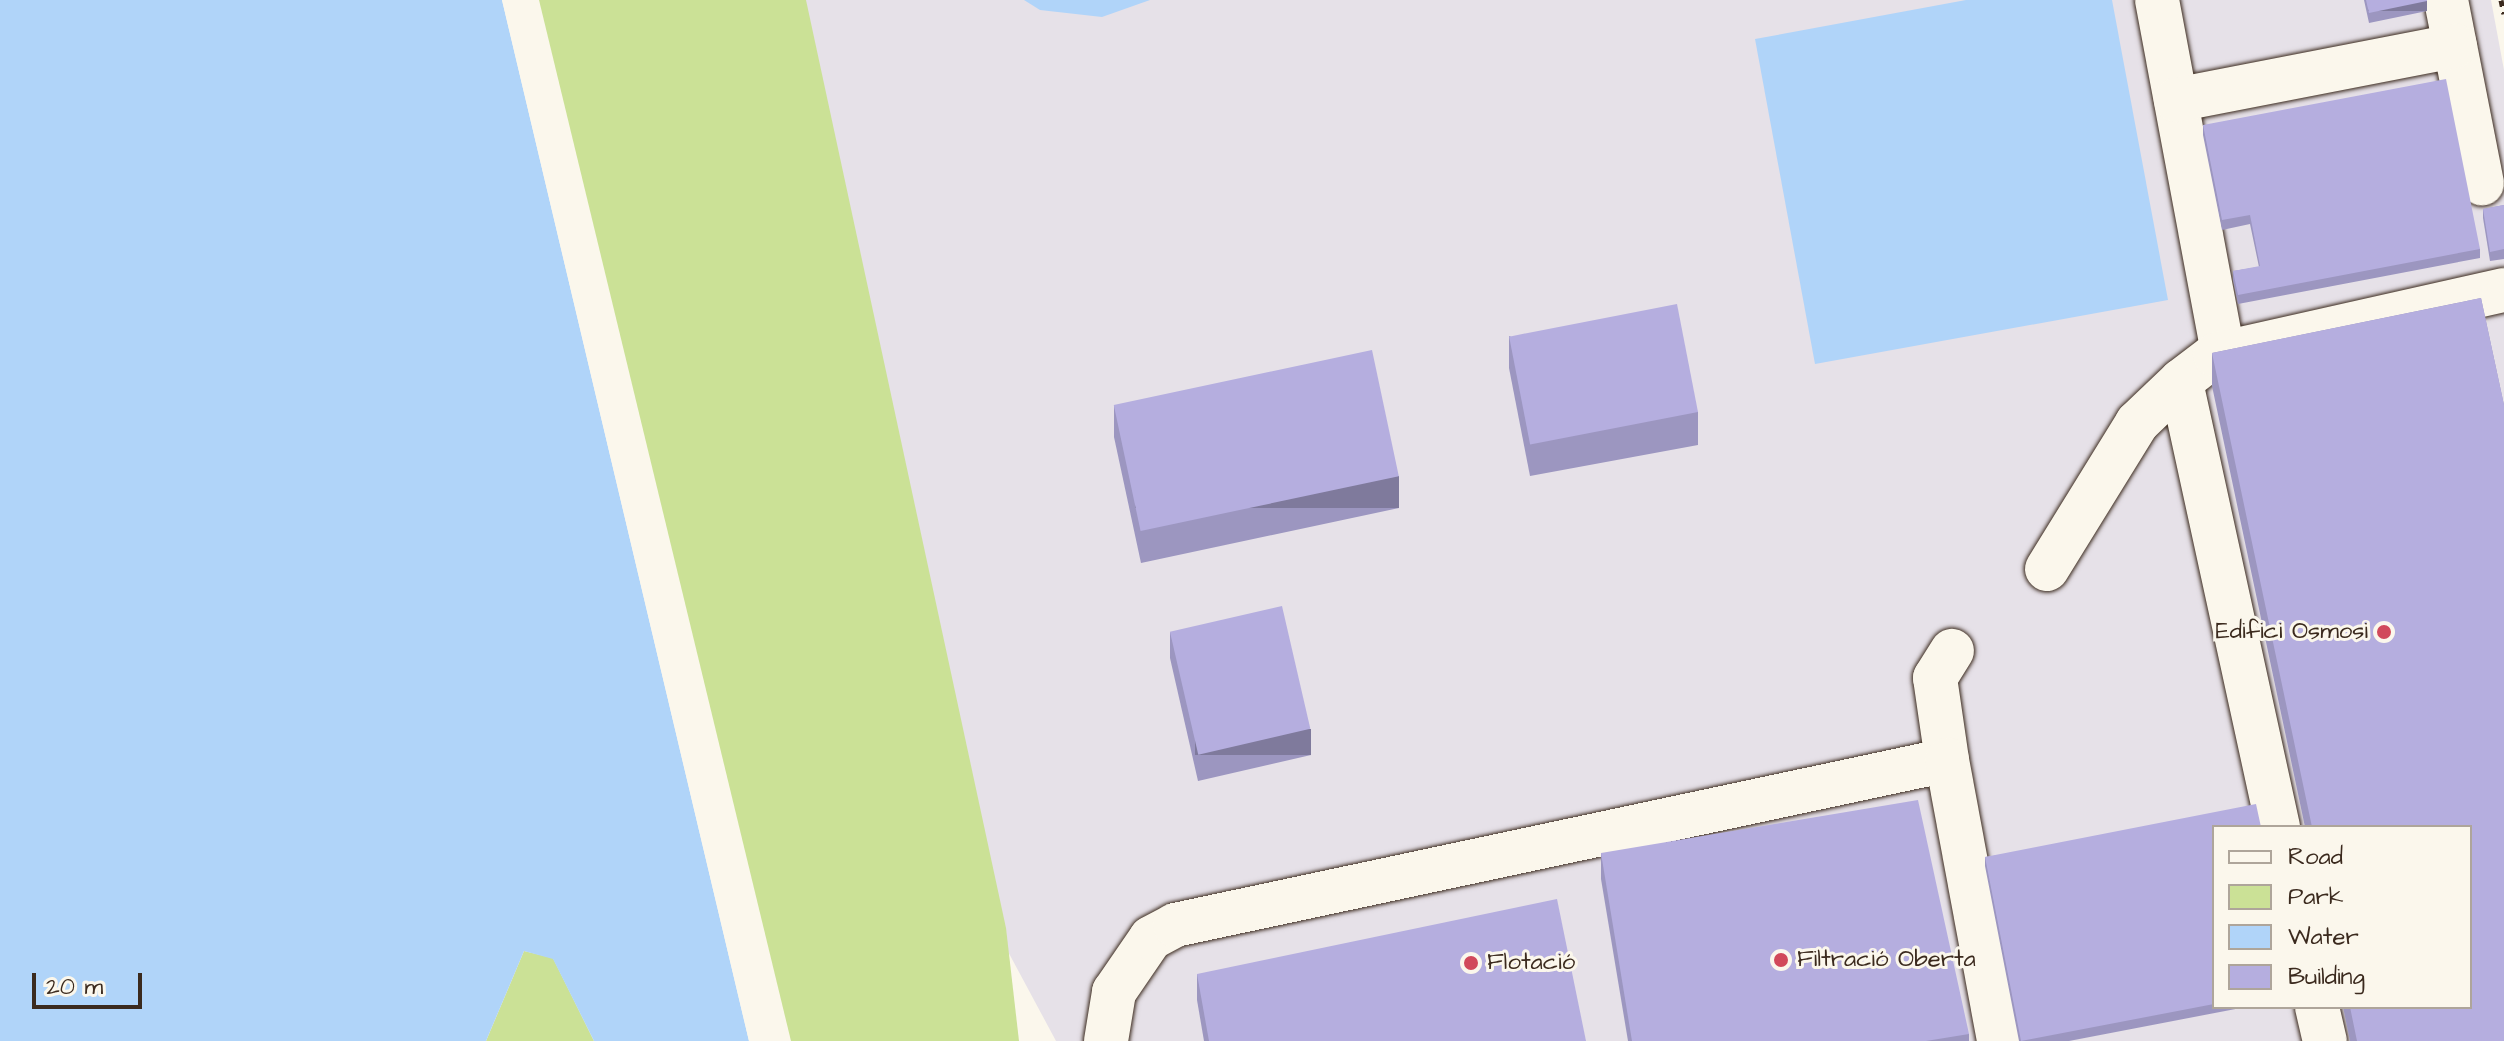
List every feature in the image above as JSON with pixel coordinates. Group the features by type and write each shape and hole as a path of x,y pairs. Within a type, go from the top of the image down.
{"lane":[{"path":"2157,0 2223,353"},
{"path":"2446,0 2482,184"},
{"path":"2176,100 2455,46"},
{"path":"2047,569 2137,423 2181,381 2215,355 2504,290"},
{"path":"2181,381 2278,825"},
{"path":"1952,651 1935,678 1947,760 1999,1041"},
{"path":"1106,1041 1114,992 1151,938 1175,925 1947,760"},
{"path":"2317,1009 2325,1041"}],"path":[{"path":"2501,0 2504,14"}],"shaded area":[{"path":"783,0 2491,0 2504,70 2504,1041 1056,1041 997,931"}],"green space":[{"path":"539,0 806,0 1006,928 1019,1041 791,1041"},
{"path":"524,951 553,958 594,1041 486,1041"}],"water":[{"path":"0,0 502,0 749,1041 594,1041 553,959 524,951 486,1041 0,1041"},
{"path":"1024,0 1150,0 1102,17 1040,10"},
{"path":"1966,0 2112,0 2168,300 1815,364 1755,39"}],"pier":[{"path":"502,0 507,0 753,1041 749,1041"}],"building":[{"path":"2366,0 2427,0 2427,1 2369,13"},
{"path":"2446,79 2480,249 2238,295 2233,271 2260,266 2250,215 2222,220 2203,125"},
{"path":"2504,205 2504,249 2490,252 2483,209"},
{"name":"Edifici Osmosi","path":"2481,298 2504,405 2504,1041 2357,1041 2350,1009 2472,1009 2472,825 2312,825 2212,353"},
{"path":"1677,304 1698,412 1530,445 1509,337"},
{"path":"1372,350 1399,476 1141,531 1114,405"},
{"path":"1282,606 1310,729 1198,755 1170,632"},
{"name":"Filtració Oberta","path":"1918,800 1969,1034 1926,1041 1632,1041 1601,853"},
{"path":"2256,804 2261,825 2212,825 2212,1004 2021,1041 1985,857"},
{"name":"Flotació","path":"1557,899 1586,1041 1209,1041 1197,974"}],"place":[{"name":"Edifici Osmosi","path":"2384,632"},
{"name":"Filtració Oberta","path":"1781,960"},
{"name":"Flotació","path":"1471,963"}]}
